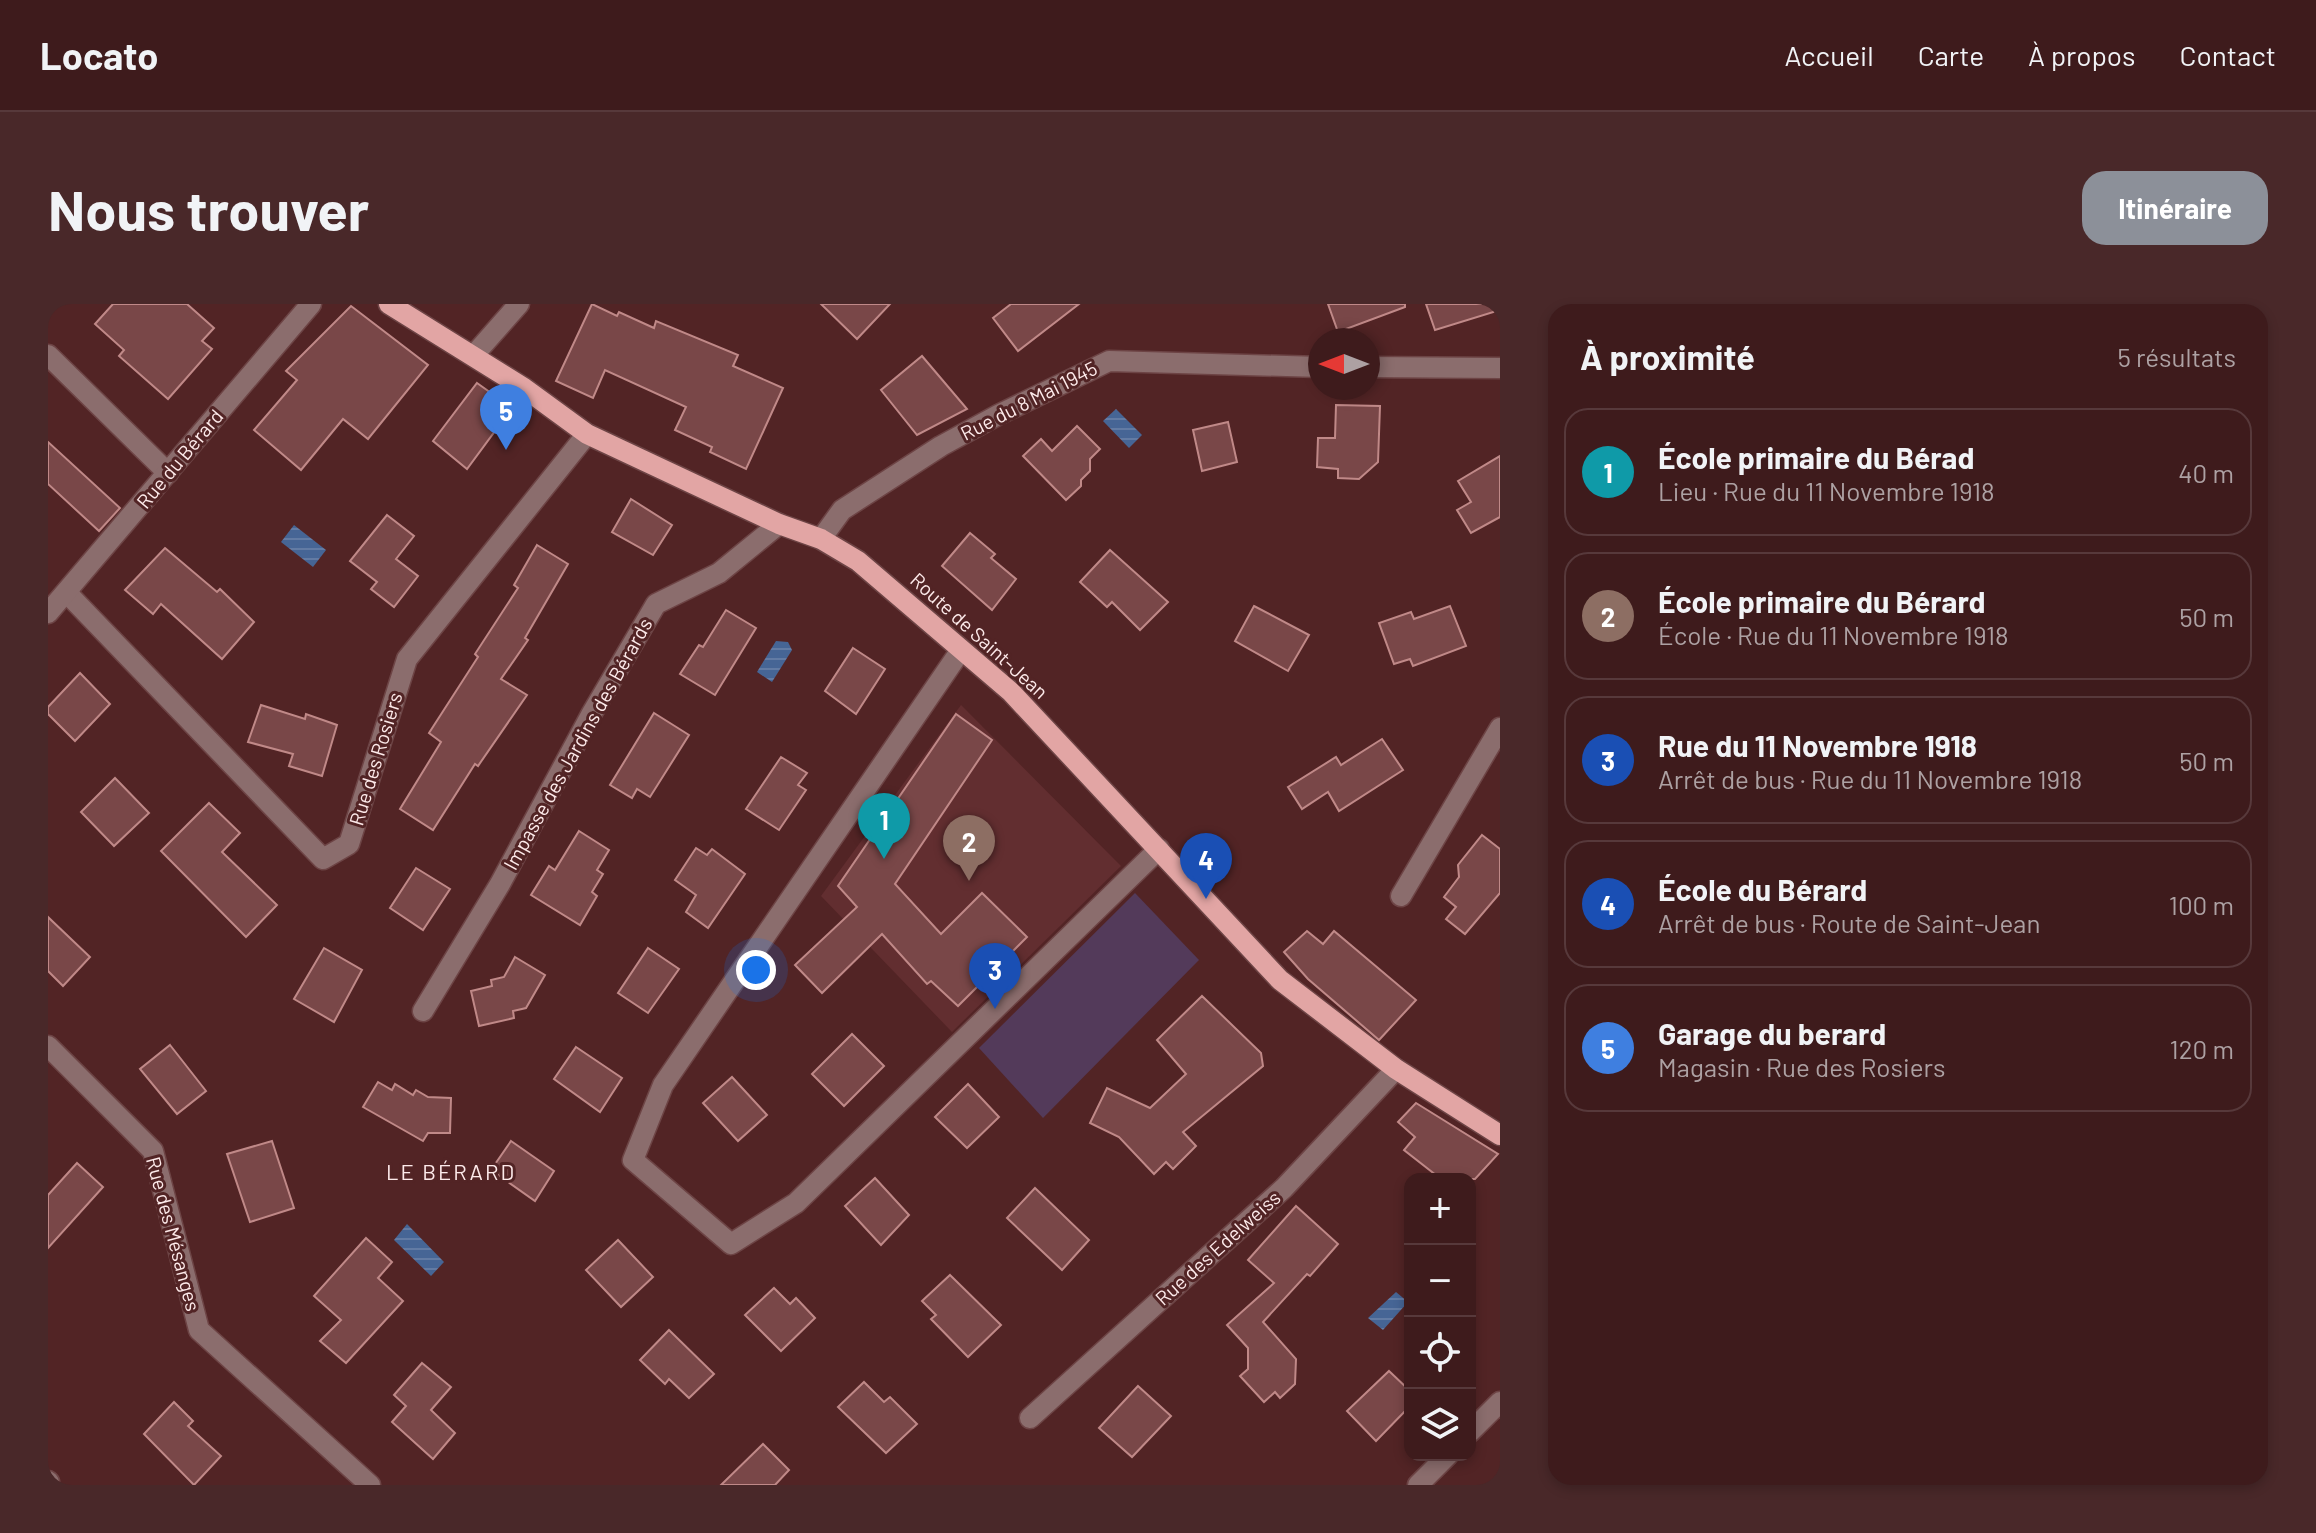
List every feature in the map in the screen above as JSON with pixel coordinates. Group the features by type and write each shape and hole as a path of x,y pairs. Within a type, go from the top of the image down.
{"main road":[{"name":"Route de Saint-Jean","path":"389,304 474,355 587,434 779,524 821,539 858,561 1011,692 1280,980 1396,1069 1500,1135"}],"street":[{"name":"Rue du Bérard","path":"48,613 311,304"},
{"path":"474,355 519,304"},
{"path":"48,355 168,473"},
{"name":"Rue du 8 Mai 1945","path":"821,539 842,510 930,453 998,415 1109,361 1308,367"},
{"path":"1380,367 1500,368"},
{"name":"Rue des Rosiers","path":"67,593 323,859 349,844 407,659 587,434"},
{"name":"Impasse des Jardins des Bérards","path":"423,1011 500,884 592,713 656,604 719,573 779,524"},
{"path":"961,650 663,1085 633,1160 731,1244 796,1203 1159,849"},
{"path":"1401,896 1500,728"},
{"name":"Rue des Mésanges","path":"48,1046 153,1151 199,1330 370,1485"},
{"name":"Rue des Edelweiss","path":"1030,1418 1284,1188 1396,1069"},
{"path":"1476,1426 1500,1402"},
{"path":"1418,1485 1442,1461"}],"shaded area":[{"path":"961,705 1121,866 952,1032 821,896"},
{"path":"1135,893 1199,960 1043,1118 979,1048"}],"water":[{"path":"1116,409 1142,435 1129,448 1103,421"},
{"path":"294,525 326,550 313,567 281,542"},
{"path":"776,641 788,642 792,650 772,682 757,672"},
{"path":"407,1224 444,1262 431,1276 394,1240"},
{"path":"1396,1292 1404,1299 1404,1306 1383,1330 1368,1318"}],"building":[{"path":"113,304 187,304 214,328 202,341 212,349 168,399 119,356 124,350 95,324"},
{"path":"592,304 654,328 656,321 738,355 733,366 783,388 746,469 710,452 712,447 675,430 686,407 605,370 593,398 556,381"},
{"path":"821,304 890,304 857,339"},
{"path":"1011,304 1079,304 1018,351 993,318"},
{"path":"1328,304 1405,304 1405,307 1349,328 1337,328"},
{"path":"1426,304 1500,304 1500,310 1435,330"},
{"path":"351,306 428,365 368,439 343,419 301,470 254,430 297,380 286,371"},
{"path":"922,356 967,409 917,435 881,390"},
{"path":"477,383 512,408 467,469 433,441"},
{"path":"1336,405 1380,406 1378,462 1359,479 1338,478 1338,469 1317,467 1318,438 1335,438"},
{"path":"1228,422 1237,462 1202,471 1193,430"},
{"path":"1077,426 1100,449 1090,459 1090,471 1081,480 1081,486 1066,500 1023,456 1041,439 1052,451"},
{"path":"48,442 120,508 99,531 48,484"},
{"path":"1500,456 1500,517 1471,533 1457,510 1471,502 1458,481"},
{"path":"631,499 672,525 653,555 612,532"},
{"path":"387,515 414,536 396,559 418,576 394,607 371,589 377,582 350,561"},
{"path":"970,533 995,554 991,558 1016,579 992,610 942,566"},
{"path":"537,545 568,564 525,638 528,640 501,679 527,695 478,766 475,764 433,830 400,809 441,742 429,733 518,588 514,585"},
{"path":"165,548 217,592 220,589 254,622 222,659 161,604 153,614 125,590"},
{"path":"1110,550 1168,602 1140,630 1112,602 1107,607 1080,582"},
{"path":"1254,606 1309,635 1288,671 1235,641"},
{"path":"1450,606 1466,646 1413,666 1410,659 1394,664 1379,623 1411,612 1414,619"},
{"path":"726,610 756,628 715,695 680,674 699,645 703,647"},
{"path":"853,648 885,669 856,714 825,691"},
{"path":"80,673 110,704 75,741 48,714 48,707"},
{"path":"261,705 305,719 306,714 337,725 322,776 289,766 293,754 248,742"},
{"path":"654,713 689,735 650,797 637,789 632,798 610,785"},
{"path":"956,714 992,740 895,884 941,934 982,893 1027,937 958,1006 931,981 927,984 882,934 822,993 795,965 857,907 838,886"},
{"path":"1382,739 1403,770 1339,811 1328,792 1302,809 1288,787 1336,757 1341,765"},
{"path":"781,757 807,773 798,785 806,790 779,830 746,809"},
{"path":"115,778 149,813 114,846 81,812"},
{"path":"209,803 240,833 222,852 277,905 246,937 161,851"},
{"path":"579,831 609,850 597,870 603,874 592,892 597,896 580,925 531,895 549,866 555,870"},
{"path":"1482,835 1500,849 1500,893 1465,934 1446,919 1456,907 1444,897 1459,877 1458,865"},
{"path":"696,848 707,855 712,849 745,874 708,928 686,912 696,895 675,880"},
{"path":"416,868 450,889 423,930 390,908"},
{"path":"48,917 90,957 63,986 48,971"},
{"path":"1307,931 1323,944 1334,931 1416,1000 1379,1040 1308,979 1284,952"},
{"path":"324,948 362,970 334,1022 294,999"},
{"path":"648,948 679,969 648,1013 618,993"},
{"path":"515,957 545,975 526,1008 513,1011 514,1018 479,1026 471,991 492,986 491,980 504,977"},
{"path":"1202,996 1261,1053 1263,1066 1183,1132 1196,1146 1173,1169 1166,1162 1154,1174 1119,1137 1090,1123 1107,1088 1150,1108 1186,1074 1157,1040"},
{"path":"852,1034 884,1066 844,1106 812,1074"},
{"path":"170,1045 206,1091 177,1114 140,1069"},
{"path":"576,1047 622,1078 600,1112 554,1079"},
{"path":"732,1077 767,1115 738,1141 703,1103"},
{"path":"378,1082 392,1090 395,1084 413,1095 416,1090 428,1097 451,1098 450,1133 428,1133 423,1141 363,1107"},
{"path":"968,1084 999,1117 967,1148 935,1117"},
{"path":"1416,1103 1498,1154 1476,1178 1476,1173 1433,1173 1404,1150 1415,1137 1398,1122"},
{"path":"272,1141 294,1208 250,1222 227,1154"},
{"path":"511,1141 554,1171 535,1201 491,1170"},
{"path":"77,1163 103,1187 48,1248 48,1195"},
{"path":"875,1178 909,1215 881,1245 845,1206"},
{"path":"1035,1188 1089,1240 1062,1270 1007,1218"},
{"path":"1296,1206 1338,1244 1263,1322 1296,1359 1295,1384 1280,1398 1275,1392 1264,1402 1240,1376 1248,1369 1248,1348 1227,1325 1274,1283 1248,1260"},
{"path":"366,1238 392,1262 378,1278 403,1301 346,1363 320,1341 341,1320 314,1296"},
{"path":"618,1240 653,1277 621,1307 586,1270"},
{"path":"950,1275 1001,1325 968,1357 931,1319 936,1315 922,1301"},
{"path":"774,1288 790,1304 796,1298 815,1318 781,1351 745,1315"},
{"path":"669,1330 714,1374 689,1398 669,1379 665,1384 640,1360"},
{"path":"422,1363 451,1387 431,1410 455,1433 433,1459 392,1422 406,1406 394,1395"},
{"path":"1389,1371 1404,1385 1404,1412 1376,1441 1347,1411"},
{"path":"864,1382 884,1402 890,1397 917,1424 886,1453 838,1407"},
{"path":"1138,1386 1171,1416 1132,1457 1099,1428"},
{"path":"174,1402 193,1421 188,1426 221,1456 194,1485 144,1434"},
{"path":"763,1444 789,1470 775,1485 721,1485"}],"place":[{"name":"Garage du berard","path":"506,450"},
{"name":"École primaire du Bérad","path":"884,859"},
{"name":"École primaire du Bérard","path":"969,881"},
{"name":"École du Bérard","path":"1206,899"},
{"name":"Rue du 11 Novembre 1918","path":"995,1009"}],"district":[{"name":"LE BÉRARD","path":"451,1172"}]}
